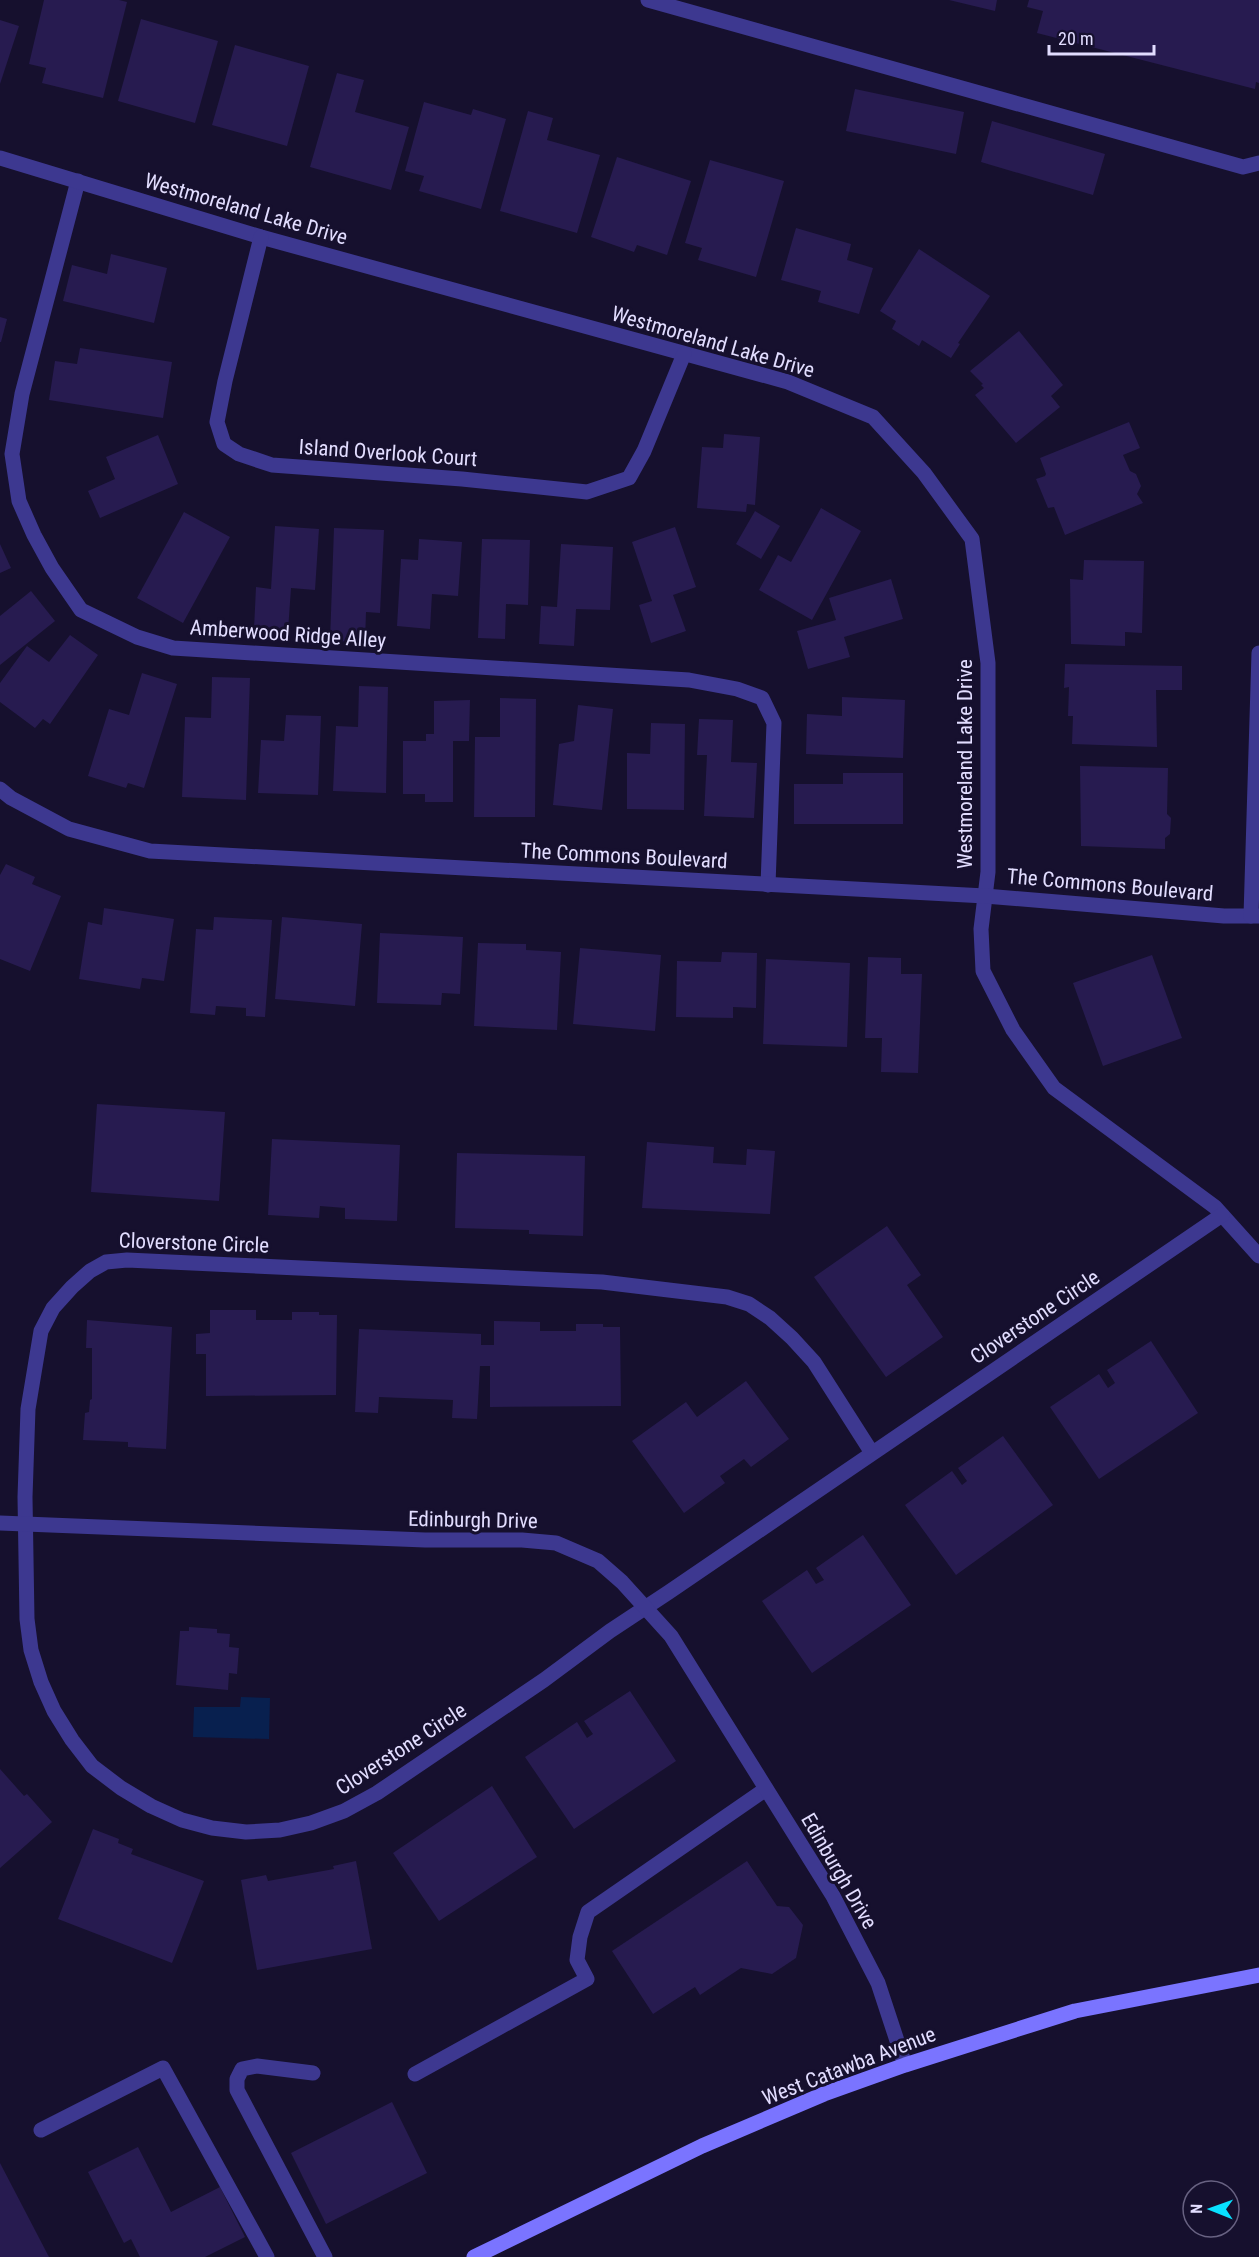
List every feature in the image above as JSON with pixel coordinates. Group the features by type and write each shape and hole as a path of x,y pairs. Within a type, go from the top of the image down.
{"main road":[{"name":"West Catawba Avenue","path":"474,2257 702,2146 824,2094 905,2065 1075,2011 1259,1975"}],"street":[{"path":"648,0 1243,167 1259,163"},
{"name":"Westmoreland Lake Drive","path":"0,158 261,237 788,382 873,417 924,473 972,539 988,663 988,872 981,929 983,971 1013,1030 1054,1088 1215,1207 1259,1256"},
{"name":"Amberwood Ridge Alley","path":"78,181 22,394 12,454 20,501 33,535 81,610 137,637 173,648 689,680 737,689 762,698 774,723 768,885"},
{"name":"Island Overlook Court","path":"261,237 231,358 218,422 224,444 239,454 272,465 462,479 587,492 629,478 644,451 684,354"},
{"path":"1255,916 1259,653"},
{"name":"The Commons Boulevard","path":"0,789 11,798 69,829 150,851 985,896 1224,916 1255,916"},
{"name":"Cloverstone Circle","path":"872,1453 814,1362 792,1338 770,1318 749,1304 727,1297 602,1282 127,1260 106,1262 90,1271 72,1287 53,1308 41,1331 28,1409 27,1619 31,1650 41,1682 60,1721 92,1766 121,1788 151,1806 182,1820 212,1828 246,1832 280,1830 311,1823 344,1811 544,1680 610,1631 645,1609 1222,1215"},
{"name":"Edinburgh Drive","path":"0,1523 425,1540 522,1540 555,1544 598,1561 622,1582 671,1636 833,1896 878,1983 905,2065"},
{"path":"415,2074 586,1979 577,1960 580,1937 588,1912 766,1789"},
{"path":"313,2073 257,2066 242,2070 237,2079 237,2090 325,2257"},
{"path":"41,2130 163,2068 267,2257"}],"water":[{"path":"241,1697 270,1698 269,1739 193,1737 194,1707 240,1707"}],"building":[{"path":"44,0 119,0 127,2 103,98 42,83 46,68 29,64"},
{"path":"949,0 997,0 995,11"},
{"path":"1029,0 1259,0 1259,83 1256,82 1255,89 1037,33 1043,11 1027,7"},
{"path":"141,19 218,41 195,123 118,101"},
{"path":"0,20 19,26 0,84"},
{"path":"235,45 309,66 287,146 212,125"},
{"path":"337,73 364,80 355,112 409,127 391,190 310,167"},
{"path":"855,89 964,112 956,154 846,131"},
{"path":"424,102 471,115 473,109 506,119 481,209 419,191 424,176 405,171"},
{"path":"528,111 553,118 547,140 600,155 577,233 500,211"},
{"path":"992,121 1105,154 1093,195 981,162"},
{"path":"617,157 691,181 667,255 637,245 634,252 591,237"},
{"path":"710,160 784,181 756,277 698,260 702,248 685,243"},
{"path":"796,228 851,244 847,260 873,268 859,314 818,302 821,291 781,280"},
{"path":"919,249 990,296 958,343 960,344 951,358 922,340 919,346 892,329 896,321 880,311"},
{"path":"111,254 167,268 154,323 63,301 72,265 107,274"},
{"path":"0,317 7,319 1,342 0,342"},
{"path":"1019,331 1063,385 1051,396 1060,407 1016,443 975,395 984,388 970,371"},
{"path":"80,348 172,362 163,418 49,400 55,361 77,364"},
{"path":"1129,422 1140,448 1123,455 1130,471 1136,474 1141,486 1137,494 1143,503 1065,535 1054,507 1048,508 1036,479 1046,474 1040,458"},
{"path":"724,434 760,437 755,505 747,504 746,512 697,508 702,447 723,448"},
{"path":"158,435 178,484 100,518 88,491 115,479 106,457"},
{"path":"821,508 861,531 812,620 759,590 778,555 791,562"},
{"path":"755,511 780,526 761,559 736,544"},
{"path":"184,512 230,537 183,623 137,598"},
{"path":"275,526 319,529 315,590 291,588 288,631 254,629 256,587 271,589"},
{"path":"675,527 696,587 673,595 686,631 651,643 639,605 652,601 632,542"},
{"path":"334,528 384,530 380,613 366,612 365,642 330,641"},
{"path":"419,539 462,542 458,596 432,594 430,629 397,626 401,559 418,560"},
{"path":"482,539 530,540 528,605 506,604 505,639 478,638"},
{"path":"0,544 11,568 0,573"},
{"path":"561,544 613,547 610,610 576,609 574,646 539,644 541,606 557,607"},
{"path":"1084,560 1144,561 1142,633 1125,632 1125,646 1071,644 1070,579 1083,580"},
{"path":"891,579 903,619 844,637 850,657 808,669 797,631 836,620 829,598"},
{"path":"31,591 55,621 0,665 0,616"},
{"path":"70,635 98,655 50,724 43,719 35,728 0,702 0,683 27,646 49,662"},
{"path":"1065,664 1182,666 1182,690 1156,690 1157,747 1072,744 1073,716 1068,716 1069,687 1064,688"},
{"path":"142,673 177,684 144,788 128,783 126,788 88,776 109,709 129,715"},
{"path":"212,677 250,678 246,800 182,797 185,717 211,718"},
{"path":"359,686 388,687 386,793 333,791 336,726 358,727"},
{"path":"842,697 905,700 903,758 806,754 807,714 842,716"},
{"path":"500,698 536,699 535,817 474,817 475,737 500,737"},
{"path":"470,700 469,741 453,741 453,802 425,802 425,794 403,794 403,741 426,741 426,734 434,734 434,701"},
{"path":"578,705 613,709 602,810 553,805 559,744 574,741"},
{"path":"286,715 321,716 318,795 258,793 261,740 284,741"},
{"path":"699,719 733,720 731,762 757,763 754,818 704,816 707,755 697,755"},
{"path":"651,723 685,724 684,810 627,809 627,753 650,754"},
{"path":"1080,766 1168,768 1167,814 1171,818 1170,834 1165,838 1165,849 1081,846"},
{"path":"843,773 903,773 903,824 794,824 794,784 843,784"},
{"path":"6,864 35,877 32,884 61,896 30,971 0,959 0,875"},
{"path":"104,908 174,919 164,981 142,978 140,989 79,979 88,922 102,925"},
{"path":"214,917 272,920 265,1017 246,1016 246,1008 216,1006 215,1015 190,1013 196,929 213,930"},
{"path":"282,917 362,924 355,1006 275,999"},
{"path":"380,933 463,937 460,994 442,993 441,1005 377,1003"},
{"path":"478,943 526,944 526,950 561,952 557,1030 474,1026"},
{"path":"580,948 661,955 655,1031 573,1024"},
{"path":"722,952 757,953 756,1008 733,1007 733,1018 676,1017 677,961 721,962"},
{"path":"1152,955 1182,1038 1103,1066 1073,983"},
{"path":"868,957 901,958 901,974 922,974 918,1073 881,1072 882,1038 865,1038"},
{"path":"766,959 850,963 847,1047 763,1044"},
{"path":"97,1104 225,1112 219,1201 91,1192"},
{"path":"272,1139 400,1145 397,1221 345,1219 345,1208 320,1206 319,1218 268,1215"},
{"path":"647,1142 714,1147 713,1163 746,1165 747,1149 775,1151 770,1214 642,1208"},
{"path":"457,1153 585,1156 583,1236 529,1234 529,1230 455,1228"},
{"path":"887,1226 921,1275 907,1285 943,1337 886,1377 814,1277"},
{"path":"210,1310 256,1310 256,1320 292,1320 292,1312 337,1315 336,1395 206,1396 206,1354 196,1354 196,1334 210,1333"},
{"path":"87,1320 172,1327 166,1449 128,1447 128,1442 83,1440 85,1413 89,1412 92,1399 92,1348 86,1348"},
{"path":"494,1321 540,1322 540,1331 576,1331 576,1324 603,1324 603,1327 620,1327 621,1406 490,1407 490,1366 480,1366 477,1419 452,1418 453,1400 379,1397 378,1413 355,1412 359,1329 481,1334 481,1345 494,1345"},
{"path":"1151,1341 1198,1413 1099,1479 1050,1407 1099,1374 1108,1388 1115,1383 1107,1370"},
{"path":"746,1381 789,1439 751,1467 744,1459 720,1476 725,1483 684,1513 632,1441 686,1402 697,1417"},
{"path":"1003,1436 1053,1505 956,1575 905,1505 952,1471 962,1485 967,1481 958,1468"},
{"path":"863,1535 911,1605 812,1673 762,1601 807,1570 816,1584 824,1580 816,1568"},
{"path":"189,1627 217,1629 217,1633 230,1634 229,1647 239,1648 237,1674 229,1673 228,1690 176,1685 180,1631 189,1631"},
{"path":"630,1691 676,1761 574,1829 525,1757 577,1722 587,1738 593,1734 584,1721"},
{"path":"0,1769 52,1822 0,1868"},
{"path":"492,1786 537,1857 439,1921 393,1853"},
{"path":"93,1829 119,1839 118,1843 133,1849 131,1854 204,1881 172,1963 58,1919"},
{"path":"356,1861 372,1949 257,1970 241,1880 266,1875 268,1881 334,1869 333,1866"},
{"path":"747,1861 777,1906 789,1907 803,1925 796,1958 772,1974 741,1968 700,1995 695,1987 653,2014 612,1951"},
{"path":"392,2102 427,2173 326,2224 291,2153"},
{"path":"138,2147 171,2212 220,2187 245,2237 205,2257 140,2257 131,2239 124,2243 88,2172"},
{"path":"0,2163 49,2257 0,2257"}]}
